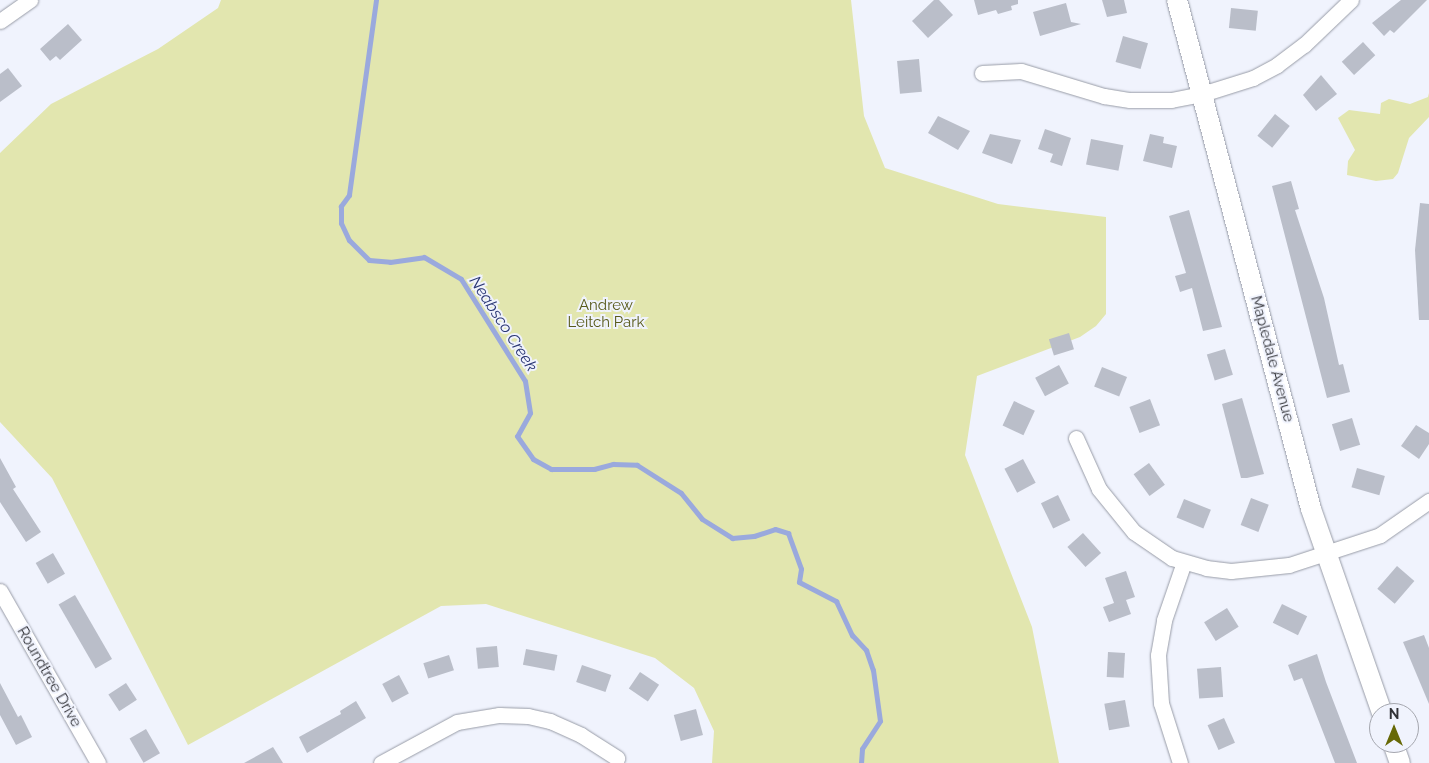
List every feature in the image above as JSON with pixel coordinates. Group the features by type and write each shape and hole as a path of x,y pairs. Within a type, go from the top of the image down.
{"street":[{"path":"0,21 30,0"},
{"name":"Mapledale Avenue","path":"1177,0 1325,554 1378,703"},
{"path":"982,74 1021,71 1104,96 1130,100 1171,100 1202,94 1253,78 1277,65 1304,45 1351,0"},
{"path":"1076,438 1094,480 1115,512 1150,546 1184,562 1231,571 1260,569 1325,554 1380,535 1429,501"},
{"path":"1180,763 1161,703 1158,655 1164,620 1184,562"},
{"name":"Roundtree Drive","path":"0,591 98,763"},
{"path":"381,763 457,722 499,715 528,716 555,723 617,758"}],"green space":[{"name":"Andrew Leitch Park","path":"221,0 851,0 864,116 885,168 998,204 1106,217 1106,314 1096,326 1080,337 977,376 965,455 1032,627 1059,763 712,763 714,731 694,688 655,658 486,604 441,606 188,745 52,478 0,422 0,153 51,104 158,49 218,8"},
{"path":"1429,93 1429,117 1409,138 1398,173 1393,179 1376,181 1347,175 1348,161 1355,150 1338,118 1349,110 1380,114 1381,103 1389,99 1410,104 1428,97"}],"building":[{"path":"934,0 939,0 953,15 928,38 912,21"},
{"path":"974,0 1018,0 1018,4 1011,6 1012,10 998,14 996,10 978,15"},
{"path":"1102,0 1124,0 1127,13 1107,17"},
{"path":"1401,0 1427,0 1394,33 1390,30 1384,36 1372,23"},
{"path":"1066,3 1071,22 1081,24 1040,36 1033,12"},
{"path":"1231,8 1258,11 1256,31 1229,28"},
{"path":"68,24 82,40 60,60 56,56 50,61 40,49"},
{"path":"1123,36 1148,43 1141,69 1116,62"},
{"path":"1363,42 1375,55 1354,75 1342,62"},
{"path":"919,59 922,92 900,94 897,61"},
{"path":"8,68 22,86 0,102 0,74"},
{"path":"1321,75 1337,94 1316,111 1303,95"},
{"path":"1275,114 1290,126 1272,148 1257,136"},
{"path":"938,116 970,131 958,150 928,133"},
{"path":"1045,129 1071,138 1062,166 1050,162 1053,154 1038,149"},
{"path":"990,134 1021,140 1012,164 982,153"},
{"path":"1150,134 1164,137 1163,143 1177,146 1172,168 1143,161"},
{"path":"1091,139 1123,145 1118,171 1086,165"},
{"path":"1291,181 1299,209 1295,210 1324,298 1339,365 1343,364 1350,392 1327,398 1272,186"},
{"path":"1420,203 1429,204 1429,320 1419,320 1415,250"},
{"path":"1189,210 1222,327 1203,331 1192,288 1180,292 1175,276 1186,273 1169,216"},
{"path":"1069,333 1074,349 1054,355 1049,339"},
{"path":"1225,349 1233,375 1215,380 1207,355"},
{"path":"1059,365 1069,384 1045,396 1035,378"},
{"path":"1102,367 1127,377 1119,397 1094,386"},
{"path":"1242,398 1264,474 1247,478 1241,478 1222,404"},
{"path":"1150,399 1160,425 1139,433 1129,407"},
{"path":"1014,401 1035,411 1023,435 1003,425"},
{"path":"1352,418 1360,445 1340,451 1332,424"},
{"path":"1416,425 1429,433 1429,444 1419,459 1401,446"},
{"path":"0,458 16,487 13,489 41,532 26,542 0,502"},
{"path":"1023,459 1036,483 1017,493 1004,469"},
{"path":"1149,463 1165,485 1149,496 1134,474"},
{"path":"1357,468 1385,476 1379,495 1351,487"},
{"path":"1058,495 1070,520 1053,528 1041,503"},
{"path":"1251,498 1269,505 1258,532 1241,525"},
{"path":"1184,499 1211,510 1203,528 1177,518"},
{"path":"1083,533 1101,553 1085,567 1067,547"},
{"path":"53,553 65,574 48,584 36,563"},
{"path":"1397,566 1414,581 1395,604 1377,589"},
{"path":"1126,571 1135,597 1126,600 1131,614 1109,622 1103,607 1114,603 1105,578"},
{"path":"75,595 112,659 96,669 59,604"},
{"path":"1282,604 1307,616 1298,635 1273,623"},
{"path":"1227,608 1239,627 1216,641 1204,622"},
{"path":"1424,635 1429,648 1429,704 1403,642"},
{"path":"497,646 499,667 478,669 476,648"},
{"path":"526,649 557,655 554,671 523,665"},
{"path":"1108,652 1125,653 1124,678 1107,677"},
{"path":"1317,654 1357,763 1335,763 1302,678 1294,681 1288,665"},
{"path":"449,655 454,670 428,679 423,663"},
{"path":"582,665 611,675 605,692 576,682"},
{"path":"1221,667 1223,697 1199,699 1197,669"},
{"path":"640,672 659,685 648,701 629,689"},
{"path":"399,675 409,694 392,702 382,684"},
{"path":"0,683 18,717 21,715 32,737 16,745 0,715"},
{"path":"126,683 137,700 119,711 108,694"},
{"path":"1125,700 1130,727 1109,730 1104,704"},
{"path":"356,701 366,718 307,753 299,737 341,714 340,711"},
{"path":"696,709 703,735 681,741 674,715"},
{"path":"1224,718 1235,743 1219,750 1208,725"},
{"path":"146,729 160,753 144,763 130,738"},
{"path":"273,747 283,763 244,763"}],"waterway":[{"name":"Neabsco Creek","path":"376,0 349,195 341,206 341,223 349,240 369,260 390,262 424,257 461,279 525,381 530,413 517,436 533,459 551,469 594,469 613,464 637,465 681,493 702,519 732,538 754,536 775,529 788,533 801,569 799,582 836,601 852,635 866,650 873,670 880,721 862,749 861,763"}]}
